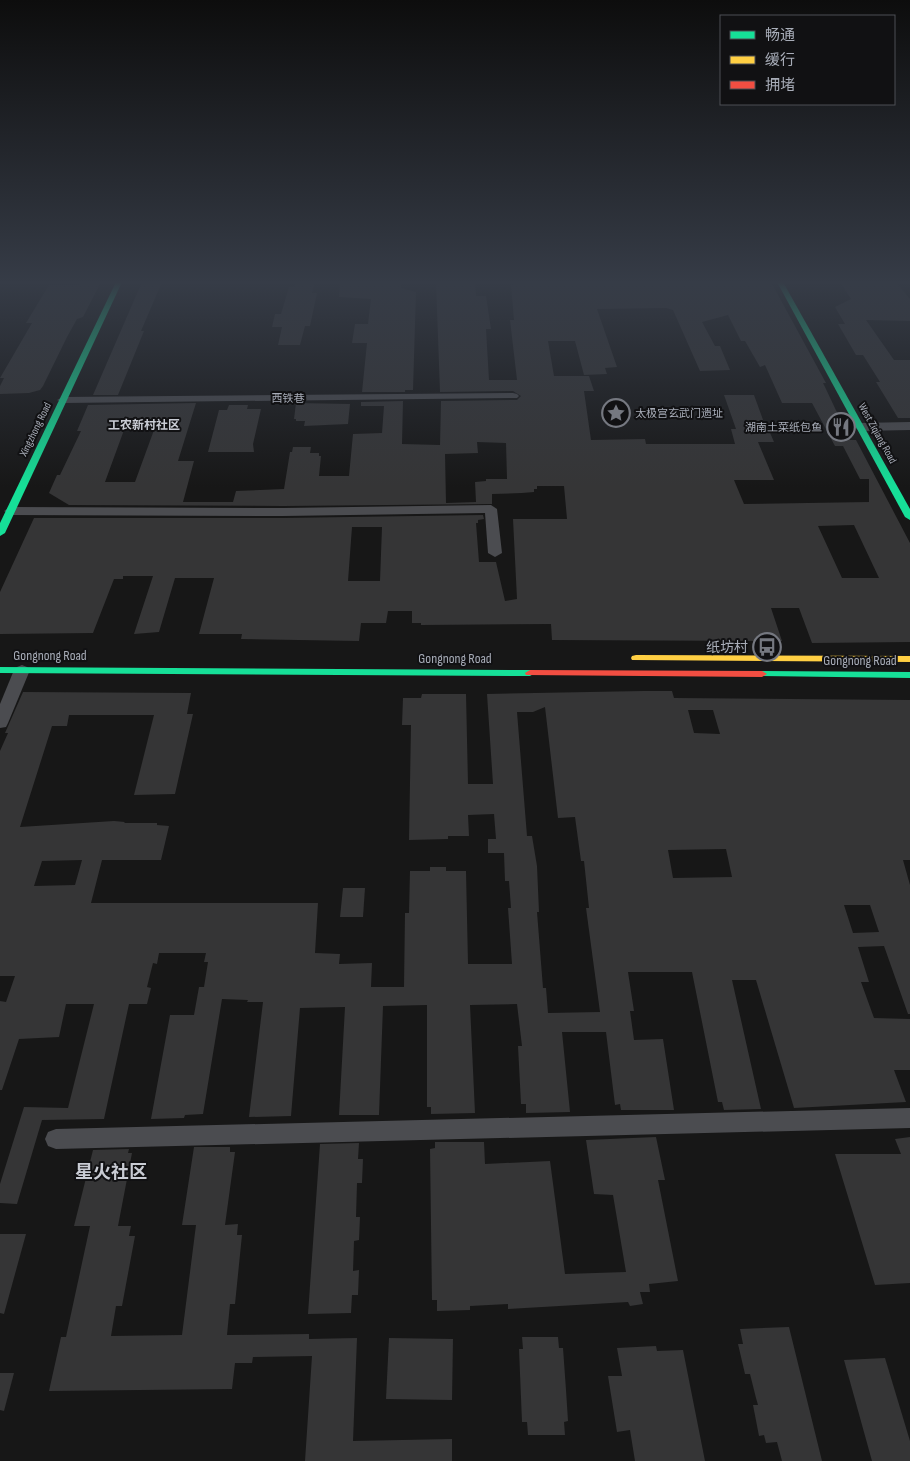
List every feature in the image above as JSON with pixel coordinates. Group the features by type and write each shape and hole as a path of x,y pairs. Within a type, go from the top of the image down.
{"main road":[{"name":"Xingzhong Road","path":"0,533 87,350"},
{"name":"West Ziqiang Road","path":"818,350 910,517"},
{"name":"West Ziqiang Road","path":"830,350 881,440"},
{"name":"Gongnong Road","path":"624,658 910,659"},
{"name":"Gongnong Road","path":"0,670 910,675"}],"street":[{"name":"西铁巷","path":"63,400 513,396"},
{"path":"860,427 910,426"},
{"path":"10,511 491,510 495,553"},
{"path":"0,723 22,670"},
{"path":"56,1139 910,1118"}],"building":[{"path":"16,350 61,350 40,390 29,393 0,394 0,386 4,378 0,378"},
{"path":"112,350 136,350 118,395 93,395"},
{"path":"366,350 414,350 413,390 405,390 405,392 362,392"},
{"path":"438,350 487,350 489,380 517,380 514,350 550,350 554,376 589,376 594,391 584,391 591,440 645,439 646,444 735,444 731,429 736,429 724,395 754,395 766,428 768,428 774,442 758,442 774,480 734,480 744,504 869,502 869,479 860,479 843,446 835,446 812,403 782,403 765,365 760,367 750,350 808,350 826,383 823,383 850,440 856,440 910,543 910,642 812,643 799,608 771,608 782,641 552,640 551,624 421,625 421,623 412,623 412,611 388,611 386,623 361,623 359,641 241,639 242,634 199,634 214,578 175,578 159,632 134,634 153,576 123,576 123,579 114,579 93,633 0,634 0,592 34,518 283,518 483,515 484,519 478,520 478,523 476,523 479,562 496,562 505,601 517,599 513,519 567,519 564,486 537,486 534,492 492,494 492,504 283,506 69,505 49,493 57,475 60,475 81,431 77,431 88,405 196,403 178,461 194,461 183,502 233,502 236,491 284,489 290,452 292,452 293,447 311,447 310,453 319,453 319,456 321,456 319,476 349,476 353,434 382,433 384,406 361,406 361,402 403,401 402,444 440,445 441,401 517,400 521,396 513,391 440,392","holes":["158,419 135,482 105,482 124,430 129,430 133,420","477,442 506,443 507,479 486,479 486,481 475,482 476,502 446,503 445,454 478,453","854,525 879,578 842,578 818,526","352,527 382,527 380,581 348,581"]},
{"path":"577,350 611,350 617,367 605,368 607,374 584,375"},
{"path":"691,350 722,350 730,370 700,371"},
{"path":"853,350 887,350 894,360 910,360 910,418 898,418 876,382 880,382 863,355 856,355"},
{"path":"296,403 350,404 348,424 304,426 305,421 296,421 294,419"},
{"path":"229,405 248,405 247,409 261,409 253,444 254,452 208,452 219,410 227,410"},
{"path":"672,691 674,698 910,700 910,860 903,860 910,885 910,1014 908,1014 884,946 858,947 869,982 861,982 874,1018 910,1019 910,1070 894,1070 906,1102 794,1108 756,980 732,980 761,1109 724,1110 722,1102 718,1102 692,972 628,972 634,1011 630,1011 634,1040 663,1039 674,1110 621,1110 620,1104 615,1105 606,1032 562,1032 570,1112 526,1113 526,1104 521,1104 518,1046 522,1046 517,1004 470,1005 475,1113 431,1114 431,1107 427,1107 427,1005 383,1006 379,1115 339,1115 345,1007 300,1008 291,1116 249,1117 263,1002 222,999 203,1114 185,1115 184,1118 151,1119 170,1015 194,1015 199,987 204,987 208,962 204,962 206,953 159,953 157,964 153,963 147,987 151,988 147,1004 129,1004 104,1119 42,1120 17,1204 0,1203 0,1184 24,1107 68,1108 94,1004 66,1004 59,1037 19,1039 2,1090 0,1090 0,1001 6,1002 15,976 0,976 0,751 8,733 5,733 23,692 191,693 187,714 193,714 175,794 134,795 154,715 69,715 67,726 52,726 20,827 114,821 124,823 157,823 157,825 169,826 161,860 102,860 91,903 318,903 315,953 340,954 339,964 372,963 371,987 404,987 405,913 409,913 410,871 430,871 430,867 446,867 446,871 466,871 468,964 512,964 508,908 511,908 509,881 505,881 504,853 488,853 488,839 496,839 494,814 468,815 469,836 448,836 448,839 409,840 411,725 402,725 403,698 421,698 422,694 466,694 468,784 493,784 487,694","holes":["545,707 558,818 575,817 581,861 584,861 589,908 586,908 600,1012 548,1013 546,988 543,988 537,912 539,912 537,866 532,836 527,836 517,712 533,712","688,710 713,710 720,734 694,733","726,849 732,877 673,878 668,850","82,860 75,885 34,886 42,861","844,905 870,905 879,932 853,933"]},
{"path":"343,888 365,888 363,917 340,917"},
{"path":"656,1137 665,1180 658,1180 678,1281 649,1284 650,1292 640,1292 643,1304 630,1306 628,1302 508,1309 508,1304 470,1306 470,1310 437,1311 437,1300 432,1300 430,1149 435,1148 435,1142 484,1142 485,1164 550,1161 565,1274 626,1272 613,1195 594,1194 586,1140"},
{"path":"910,1137 910,1283 875,1285 835,1154 901,1154 895,1139"},
{"path":"359,1143 358,1159 363,1159 362,1183 357,1183 356,1217 360,1217 359,1240 354,1241 353,1271 359,1270 358,1295 352,1295 351,1313 308,1314 320,1144"},
{"path":"194,1147 230,1147 230,1152 235,1152 225,1225 238,1224 237,1235 242,1235 235,1304 230,1304 227,1335 309,1334 309,1339 357,1338 353,1441 452,1439 452,1461 305,1461 312,1356 253,1357 252,1363 235,1363 232,1389 49,1391 61,1337 66,1337 90,1226 74,1226 93,1150 129,1149 128,1153 132,1153 118,1226 131,1226 129,1236 135,1236 122,1306 116,1306 111,1336 182,1335 196,1225 182,1225"},
{"path":"0,1234 26,1234 4,1314 0,1313"},
{"path":"789,1327 822,1461 782,1461 777,1442 766,1443 764,1435 759,1436 753,1405 758,1405 750,1374 745,1374 738,1344 743,1344 740,1329"},
{"path":"522,1337 558,1337 559,1348 563,1348 568,1421 564,1422 565,1435 528,1435 527,1422 522,1422 519,1349 523,1349"},
{"path":"389,1338 453,1339 452,1400 386,1399"},
{"path":"656,1346 657,1351 683,1350 705,1461 635,1461 630,1430 617,1432 608,1376 622,1376 617,1348"},
{"path":"885,1358 910,1441 910,1461 872,1461 844,1360"},
{"path":"0,1373 14,1373 4,1411 0,1410"}],"traffic: fast":[{"path":"0,533 87,350"},
{"path":"818,350 910,517"},
{"path":"0,670 530,673"},
{"path":"762,674 910,675"}],"traffic: slow":[{"path":"636,658 910,659"}],"traffic: jam":[{"path":"530,673 762,674"}],"place":[{"name":"太极宫玄武门遗址","path":"616,413"},
{"name":"湖南土菜纸包鱼","path":"841,427"},
{"name":"纸坊村","path":"767,647"}],"district":[{"name":"工农新村社区","path":"144,425"},
{"name":"星火社区","path":"111,1172"}]}
